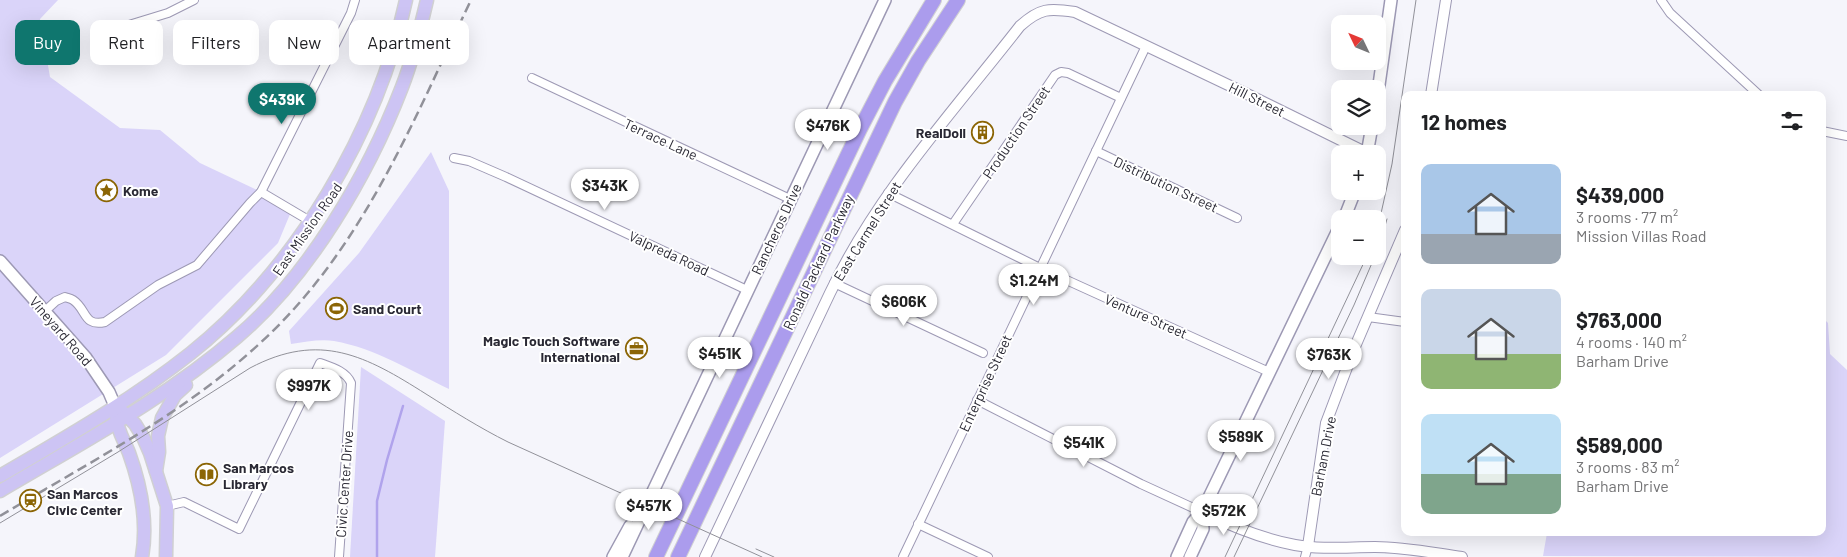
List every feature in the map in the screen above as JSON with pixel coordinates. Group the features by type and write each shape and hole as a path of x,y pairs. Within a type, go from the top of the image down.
{"highway":[{"name":"Ronald Packard Parkway","path":"656,557 860,129 885,81 934,0"},
{"name":"Ronald Packard Parkway","path":"678,557 887,118 918,61 958,0"}],"main road":[{"name":"East Mission Road","path":"0,476 115,406 165,373 227,322 244,305 310,221 335,180 371,108 392,55 406,0"},
{"name":"East Mission Road","path":"0,491 169,390 238,336 279,294 329,229 354,188 387,123 402,87 420,33 427,0"},
{"name":"Rancheros Drive","path":"622,557 885,0"},
{"path":"1380,80 1391,0"},
{"path":"1177,557 1193,522 1202,512 1331,245"},
{"name":"Vineyard Road","path":"0,260 86,358 109,392 115,406"},
{"path":"156,471 159,452 158,436 162,418 170,404 185,386 202,373 238,336"},
{"path":"115,406 128,416 142,437 156,471 167,506 166,557"},
{"path":"115,406 119,434 128,452 138,482 144,510 145,528 142,557"},
{"name":"Rancheros Drive","path":"613,557 668,457"},
{"path":"1190,557 1203,529 1202,512"}],"street":[{"path":"143,20 168,12 194,0"},
{"path":"45,311 56,301 64,298 73,300 89,321 97,324 105,322 158,285 197,265 250,203 262,192 347,22 355,0"},
{"path":"1432,91 1446,0"},
{"path":"1660,0 1670,13 1755,91"},
{"name":"East Carmel Street","path":"705,557 834,283 888,193 1020,26 1030,17 1041,11 1054,9 1075,12 1146,46"},
{"name":"Enterprise Street","path":"903,557 1146,46"},
{"name":"Hill Street","path":"1146,46 1350,145"},
{"name":"Production Street","path":"953,224 1055,76 1061,72 1068,72 1121,98"},
{"name":"Terrace Lane","path":"532,78 790,199"},
{"path":"1826,132 1847,136"},
{"name":"Distribution Street","path":"1096,151 1236,218"},
{"name":"Valpreda Road","path":"454,158 469,161 506,177 747,290"},
{"path":"262,192 310,221"},
{"name":"Venture Street","path":"888,193 1040,268 1269,372"},
{"name":"Barham Drive","path":"1308,546 1326,423 1354,349 1401,239"},
{"path":"834,283 983,353"},
{"path":"1368,317 1401,321"},
{"name":"Civic Center Drive","path":"167,506 184,502 239,530 320,363 349,377 351,383 339,557"},
{"path":"977,400 1141,484 1230,525 1279,541 1319,548 1376,547 1462,557"},
{"path":"918,524 988,557"},
{"path":"1305,557 1308,546"}],"shaded area":[{"path":"0,0 58,0 40,20 15,20 15,65 48,65 50,77 120,128 160,130 200,163 293,207 278,243 166,355 0,458"},
{"path":"431,152 449,191 449,389 393,361 349,344 323,340 291,344 289,331 359,253"},
{"path":"1826,321 1828,323 1830,354 1847,370 1847,557 1543,556 1546,536 1826,536"},
{"path":"361,367 445,421 435,557 350,557"}],"waterway":[{"path":"377,557 377,501 403,406"}],"tram line":[{"path":"1403,91 1416,0"},
{"path":"1382,210 1392,164 1401,102"},
{"path":"1225,557 1363,265"},
{"path":"1234,557 1371,265"},
{"path":"0,523 118,452 250,368 275,357 299,351 321,350 342,353 362,359 404,380 508,442 762,557"},
{"path":"756,549 774,557"}],"railway":[{"path":"0,516 134,437 198,394 258,345 295,308 327,269 356,227 405,138 471,0"}],"place":[{"name":"RealDoll","path":"982,132"},
{"name":"Kome","path":"107,190"},
{"name":"Sand Court","path":"337,308"},
{"name":"Magic Touch Software International","path":"636,348"},
{"name":"San Marcos Library","path":"207,475"},
{"name":"San Marcos Civic Center","path":"31,501"}]}
